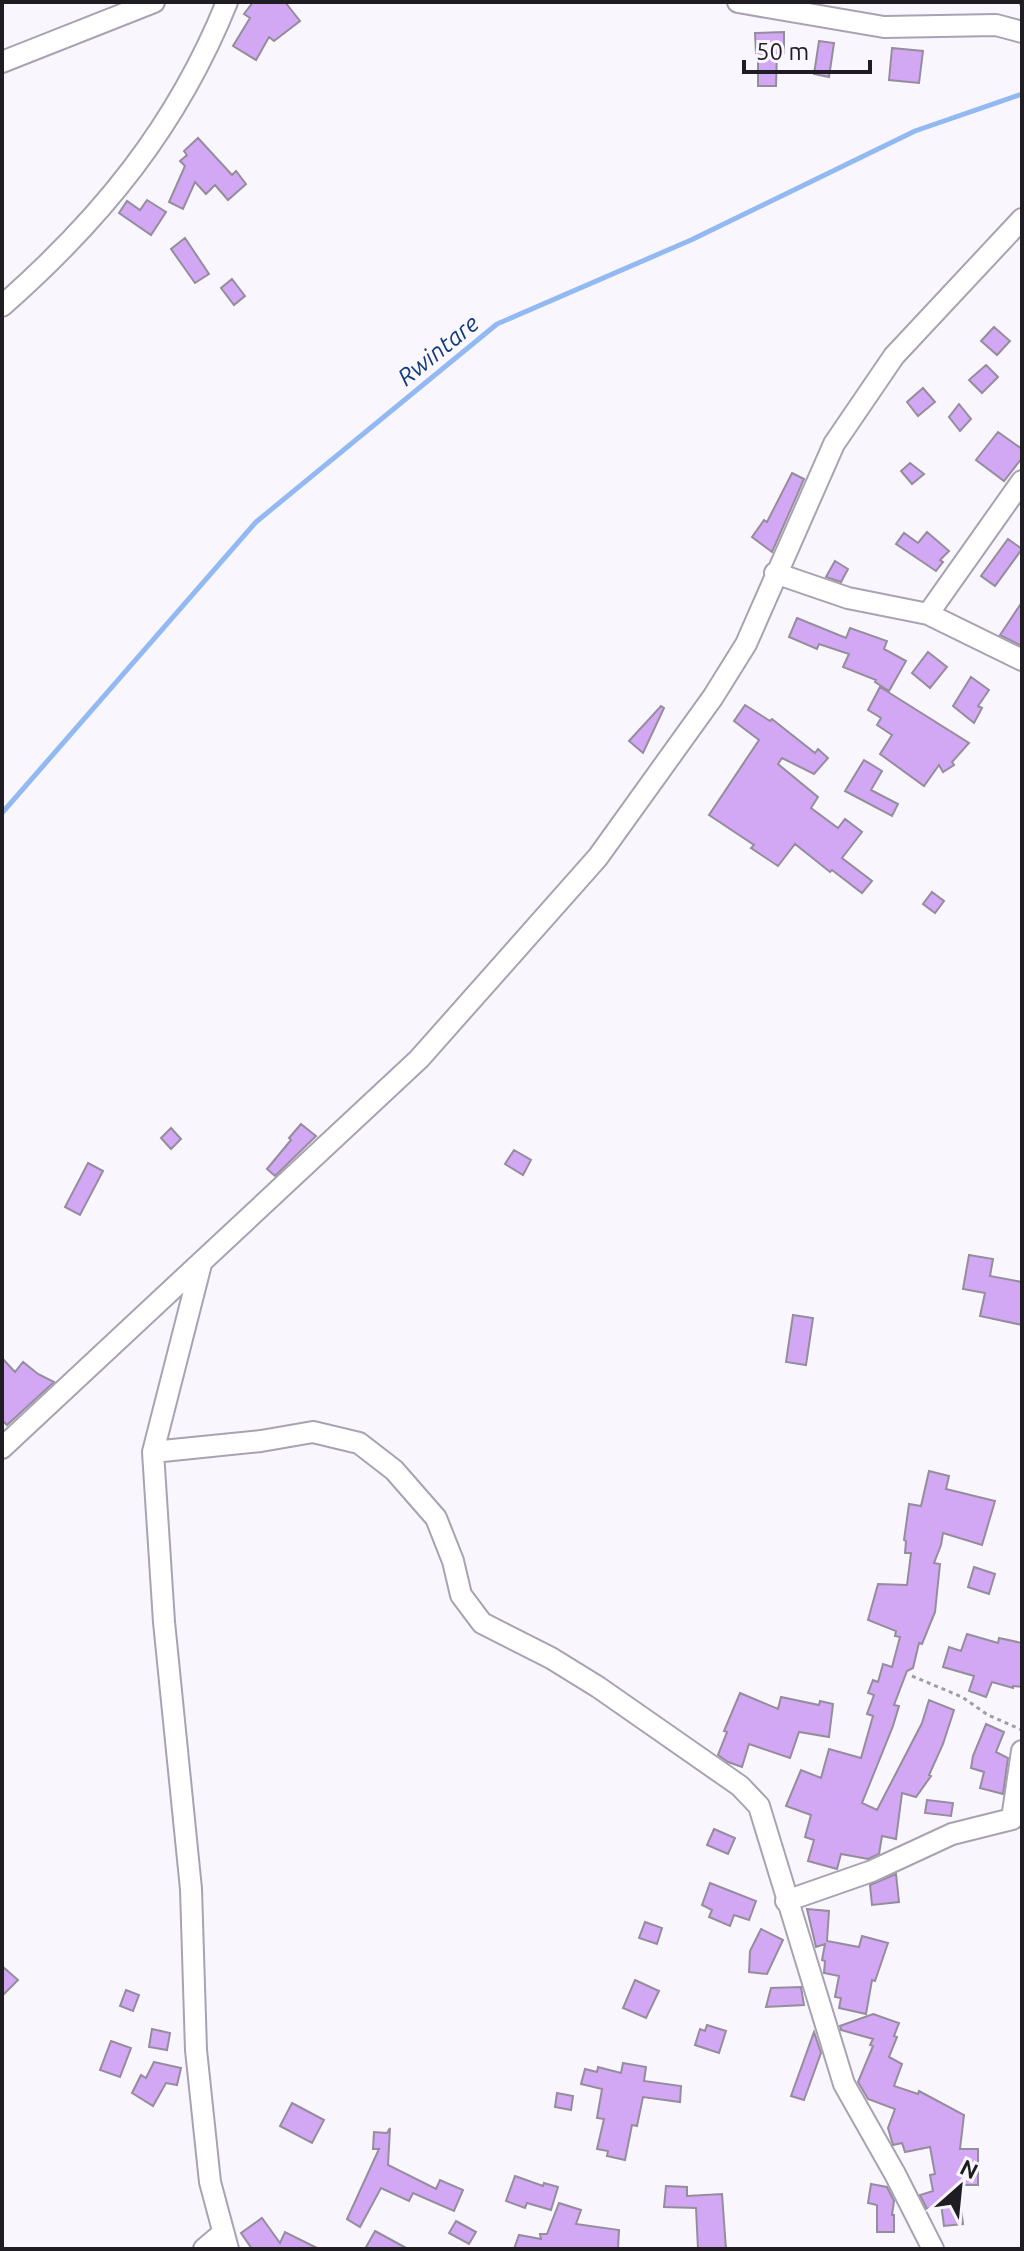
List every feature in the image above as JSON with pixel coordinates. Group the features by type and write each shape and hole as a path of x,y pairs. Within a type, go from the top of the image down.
{"street":[{"path":"2,62 154,2"},
{"path":"2,306 44,270 89,224 139,162 175,111 214,35 227,2"},
{"path":"738,2 884,27 996,25 1022,32"},
{"path":"2,1448 419,1059 598,857 713,697 746,644 834,444 894,356 1022,219"},
{"path":"928,614 1022,481"},
{"path":"775,573 848,598 928,614 1022,660"},
{"path":"201,1264 153,1452 164,1622 191,1889 196,2050 210,2182 226,2241 204,2249"},
{"path":"153,1452 261,1441 313,1432 359,1443 394,1470 436,1518 453,1561 461,1595 482,1623 551,1658 598,1687 740,1786 759,1806 844,2084 933,2249"},
{"path":"786,1901 872,1871 952,1834 1012,1819 1022,1751"}],"path":[{"path":"1020,2 1022,8"},
{"path":"912,1676 962,1697 988,1715 1022,1730"}],"building":[{"path":"253,2 285,2 300,21 274,41 269,37 256,60 233,46 250,18 244,14"},
{"path":"784,32 784,53 777,53 776,86 758,86 755,33"},
{"path":"819,41 834,43 829,77 814,74"},
{"path":"892,48 923,51 919,83 889,80"},
{"path":"198,138 232,175 236,171 246,184 228,200 215,185 206,194 195,182 183,209 169,202 185,166 180,161 187,155 184,151"},
{"path":"147,200 166,212 151,235 119,213 127,201 140,210"},
{"path":"185,238 209,274 195,283 171,249"},
{"path":"232,279 245,296 234,305 221,288"},
{"path":"994,327 1010,341 997,355 981,341"},
{"path":"986,365 998,377 982,393 969,380"},
{"path":"923,388 935,402 918,416 907,402"},
{"path":"959,404 971,419 960,431 949,417"},
{"path":"998,432 1022,449 1022,458 1004,481 976,460"},
{"path":"910,463 924,474 912,484 901,471"},
{"path":"792,473 804,479 772,552 752,537 764,520 767,522"},
{"path":"927,532 949,551 940,560 943,562 936,571 896,544 904,533 918,543"},
{"path":"1008,539 1022,549 995,586 981,576"},
{"path":"835,561 848,569 841,582 826,577"},
{"path":"1022,602 1022,646 1000,635"},
{"path":"797,618 846,638 850,628 887,641 884,649 906,661 889,691 876,680 843,667 849,654 819,644 817,649 789,637"},
{"path":"928,652 947,667 930,688 912,673"},
{"path":"971,677 989,690 978,706 982,708 974,723 953,706"},
{"path":"880,687 969,743 952,762 954,765 943,772 939,765 924,786 880,754 892,735 877,725 881,718 868,710"},
{"path":"745,705 770,721 772,719 815,753 818,749 828,758 814,774 782,758 778,764 818,797 811,808 838,828 845,819 862,832 842,858 872,881 862,893 795,844 778,866 751,848 754,845 709,815 759,740 734,721"},
{"path":"661,706 664,708 643,753 629,741"},
{"path":"864,760 882,771 871,790 898,804 892,816 845,791"},
{"path":"932,892 944,901 935,913 923,904"},
{"path":"301,1124 316,1136 275,1176 267,1169"},
{"path":"171,1128 181,1139 171,1149 161,1138"},
{"path":"514,1150 531,1160 523,1175 505,1164"},
{"path":"88,1163 103,1171 80,1215 65,1207"},
{"path":"969,1255 993,1259 990,1276 1022,1282 1022,1325 980,1316 985,1293 963,1289"},
{"path":"793,1315 813,1318 806,1365 786,1362"},
{"path":"2,1358 15,1372 23,1362 54,1382 7,1425 2,1420"},
{"path":"929,1471 949,1476 946,1489 995,1501 982,1545 943,1533 934,1563 940,1564 935,1612 922,1644 919,1643 913,1668 907,1671 894,1705 899,1706 893,1726 862,1803 877,1810 922,1723 929,1700 954,1710 931,1776 916,1797 902,1793 896,1839 882,1836 879,1854 868,1859 841,1854 837,1869 808,1861 814,1840 805,1837 811,1815 786,1806 801,1770 821,1778 829,1749 861,1758 873,1716 867,1714 874,1695 868,1693 873,1680 878,1682 883,1664 892,1667 900,1637 895,1636 896,1631 868,1620 878,1584 907,1585 911,1553 905,1553 904,1540 909,1504 921,1506"},
{"path":"974,1567 995,1574 989,1594 968,1587"},
{"path":"967,1634 998,1643 999,1638 1022,1643 1022,1687 1013,1688 992,1682 986,1697 969,1691 974,1676 943,1667 949,1647 961,1651"},
{"path":"740,1693 778,1709 781,1697 819,1705 820,1701 833,1704 829,1737 799,1732 790,1758 749,1744 742,1767 728,1762 718,1755"},
{"path":"986,1724 1004,1732 996,1752 1008,1758 1003,1794 980,1788 984,1772 971,1768"},
{"path":"927,1800 953,1803 951,1816 925,1813"},
{"path":"714,1829 735,1838 728,1854 707,1845"},
{"path":"896,1874 899,1902 872,1905 870,1885"},
{"path":"710,1883 756,1901 749,1920 734,1915 730,1926 709,1917 712,1910 702,1905"},
{"path":"807,1909 829,1911 827,1941 859,1947 862,1936 888,1943 875,1981 872,1980 866,2014 839,2008 841,1998 835,1997 839,1976 824,1973 825,1961 822,1960 825,1944 816,1947"},
{"path":"645,1922 662,1928 657,1944 639,1938"},
{"path":"761,1929 783,1940 767,1974 749,1972 750,1951"},
{"path":"2,1966 18,1980 2,1996"},
{"path":"635,1980 659,1991 646,2018 623,2008"},
{"path":"801,1987 804,2005 766,2007 771,1988"},
{"path":"126,1990 139,1995 133,2011 120,2006"},
{"path":"873,2014 899,2023 889,2057 902,2064 894,2086 918,2094 919,2091 964,2115 960,2149 978,2149 978,2185 958,2185 963,2224 944,2226 941,2204 927,2209 920,2195 933,2191 930,2175 935,2174 930,2147 905,2152 902,2143 893,2145 888,2128 895,2109 868,2099 858,2082 873,2039 841,2030 840,2026"},
{"path":"707,2025 726,2031 719,2053 695,2045 700,2029 705,2031"},
{"path":"152,2029 170,2033 167,2050 149,2047"},
{"path":"814,2032 821,2053 804,2100 791,2096"},
{"path":"111,2041 131,2048 120,2077 100,2070"},
{"path":"154,2062 181,2068 177,2085 166,2083 153,2106 132,2093 141,2075 146,2078"},
{"path":"623,2063 646,2067 644,2081 681,2086 680,2102 643,2097 637,2126 632,2125 625,2160 607,2156 608,2151 597,2149 604,2119 597,2118 602,2089 581,2084 585,2069 597,2072 598,2067 621,2073"},
{"path":"557,2093 573,2096 571,2110 555,2107"},
{"path":"292,2103 324,2120 312,2143 280,2126"},
{"path":"390,2128 388,2165 436,2189 440,2180 463,2190 454,2211 413,2193 409,2201 381,2188 360,2227 347,2219 379,2149 373,2149 374,2132 387,2133"},
{"path":"515,2176 543,2186 544,2183 558,2187 551,2210 527,2203 525,2208 506,2201"},
{"path":"871,2184 887,2187 894,2201 894,2232 877,2232 877,2205 868,2203"},
{"path":"666,2186 687,2187 687,2196 722,2194 726,2249 698,2249 696,2208 664,2207"},
{"path":"559,2203 581,2210 576,2224 619,2230 618,2249 514,2249 519,2235 541,2239 540,2234 547,2234"},
{"path":"262,2218 280,2243 285,2232 319,2249 252,2249 241,2233"},
{"path":"456,2221 476,2232 469,2244 449,2233"},
{"path":"375,2231 408,2249 365,2249"}],"waterway":[{"name":"Rwintare","path":"2,813 256,522 497,324 691,240 915,131 1022,94"}]}
